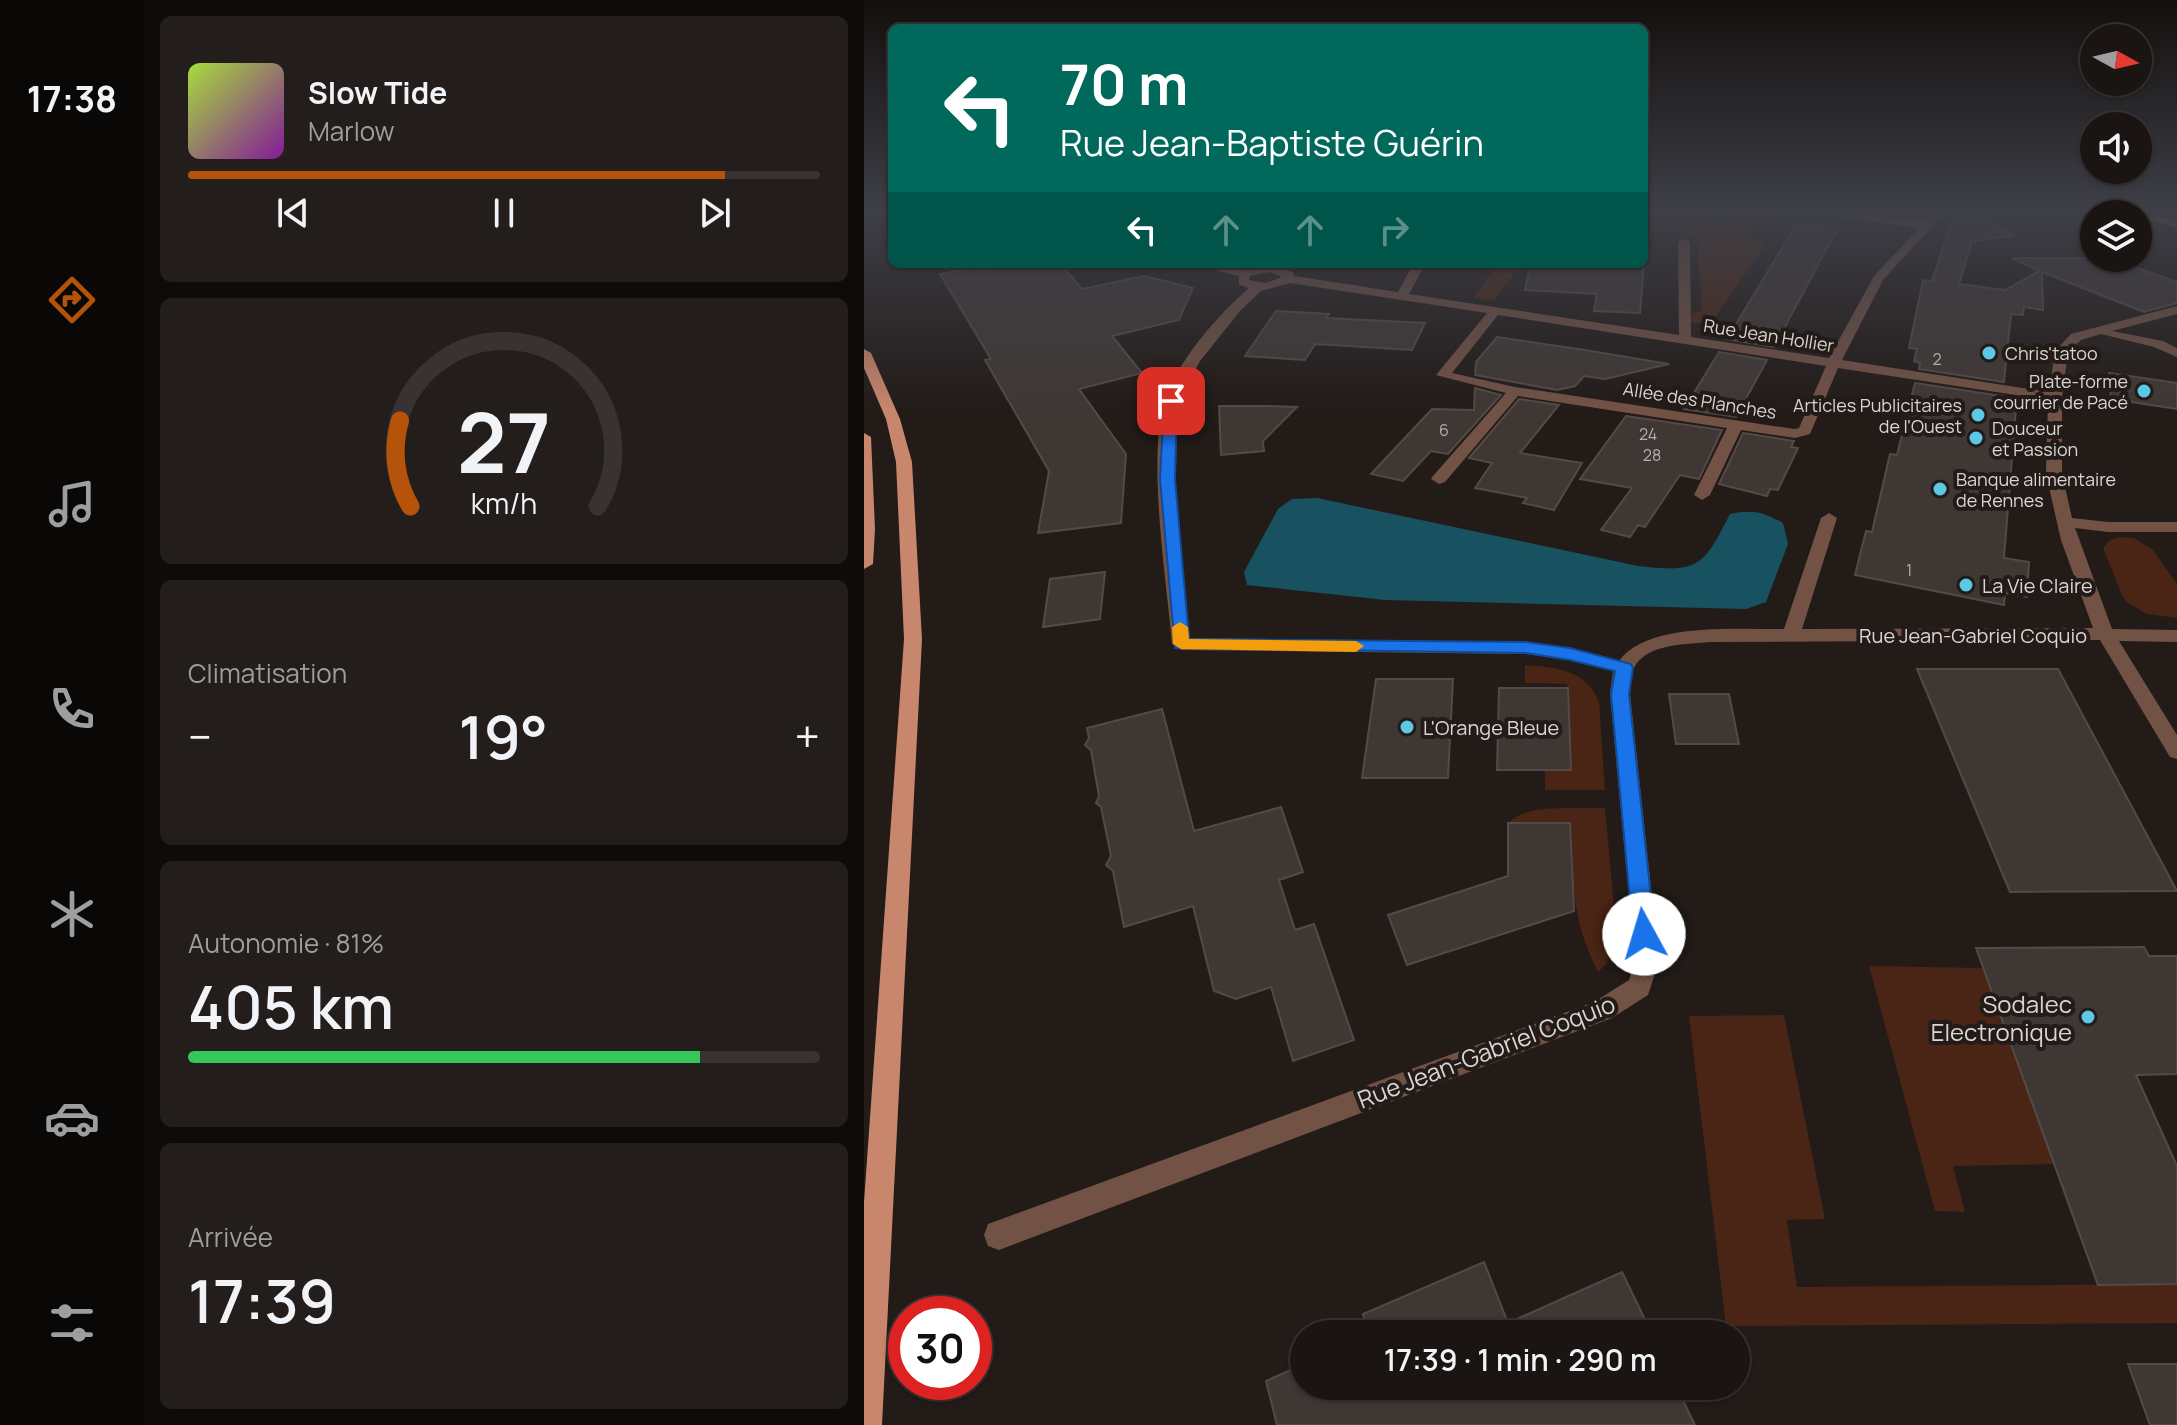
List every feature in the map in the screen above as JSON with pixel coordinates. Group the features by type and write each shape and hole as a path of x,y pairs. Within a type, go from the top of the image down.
{"main road":[{"path":"864,353 893,419 904,462 913,639 865,1425"},
{"path":"864,437 867,529 864,564"}],"street":[{"path":"1244,278 1243,282 1258,287 1281,284 1288,279"},
{"path":"1401,297 1412,278"},
{"path":"1684,278 1685,339"},
{"path":"1834,363 1881,278"},
{"name":"Rue Jean Hollier","path":"1288,279 2055,397"},
{"path":"1258,287 1243,298 1182,379 1171,401 1167,479 1181,644 1526,648 1570,654 1624,668"},
{"path":"2177,310 2076,337 2062,351 2055,397 2054,474 2064,522 2107,635 2177,752"},
{"name":"Allée des Planches","path":"1495,311 1443,375 1515,391 1795,434 1805,431 1834,363"},
{"path":"2099,332 2158,344 2177,353"},
{"path":"1439,479 1515,391"},
{"path":"1702,495 1735,427"},
{"path":"1791,635 1829,518"},
{"path":"2064,522 2108,527 2177,527"},
{"name":"Rue Jean-Gabriel Coquio","path":"999,1235 1603,1010 1639,987 1647,961 1620,694 1624,668 1643,651 1669,641 1712,636 2177,636"}],"shaded area":[{"path":"1489,278 1511,278 1494,301 1473,298"},
{"path":"1700,278 1743,278 1711,323 1691,323 1692,313 1702,312"},
{"path":"2134,538 2152,549 2177,584 2177,618 2147,614 2123,597 2103,548 2110,540"},
{"path":"1525,665 1569,672 1594,691 1599,702 1605,790 1545,790 1545,770 1571,770 1567,684 1525,683"},
{"path":"1605,808 1616,928 1607,963 1598,972 1578,917 1570,823 1508,823 1526,812"},
{"path":"1869,966 1983,968 2054,1164 1953,1166 1965,1212 1935,1211"},
{"path":"1784,1015 1824,1214 1824,1219 1787,1220 1797,1287 2177,1284 2177,1323 1750,1326 1750,1320 1725,1320 1689,1016"}],"water":[{"path":"1317,498 1658,568 1687,567 1697,562 1713,545 1730,514 1738,512 1758,512 1783,523 1788,544 1766,602 1746,609 1385,600 1247,585 1244,572 1278,509 1292,499"}],"building":[{"path":"942,278 1072,278 1082,289 1150,278 1193,288 1179,320 1112,336 1142,373 1079,389 1126,454 1121,523 1038,533 1049,471 985,360 991,359"},
{"path":"1527,278 1643,278 1640,313 1594,311 1597,294 1525,290"},
{"path":"1764,278 1811,278 1774,347 1727,339"},
{"path":"1961,278 1959,284 2005,290 2027,278 2042,278 2043,310 2024,307 2023,315 2011,314 2004,382 1919,369 1920,363 1914,361 1917,349 1909,348 1923,280"},
{"path":"2056,278 2164,278 2177,282 2177,303 2144,312"},
{"path":"1276,311 1329,314 1326,318 1425,323 1412,350 1315,344 1305,360 1245,356"},
{"path":"1497,337 1669,364 1605,379 1584,376 1575,386 1557,390 1475,375 1476,362"},
{"path":"1719,352 1767,360 1736,417 1684,409"},
{"name":"Plate-forme courrier de Pacé","path":"2109,373 2177,383 2177,409 2111,399"},
{"path":"1915,383 2002,396 2001,406 2016,408 2004,558 2029,562 2027,597 2005,593 2004,605 1855,575 1866,531 1872,532 1890,454 1897,455"},
{"path":"1475,388 1501,395 1448,454 1431,451 1403,481 1371,474 1432,409 1474,410"},
{"path":"1519,399 1559,405 1520,453 1582,463 1554,510 1523,503 1527,498 1475,488 1492,463 1469,458"},
{"path":"1219,406 1297,407 1263,441 1264,451 1221,455"},
{"path":"1626,416 1722,430 1699,479 1680,475 1645,527 1638,525 1630,537 1601,530 1632,488 1580,479"},
{"path":"1743,433 1794,441 1791,447 1798,448 1778,490 1770,489 1767,496 1719,484"},
{"path":"1105,572 1100,619 1043,627 1050,579"},
{"path":"1917,669 2058,669 2177,891 2010,892"},
{"path":"1376,679 1453,679 1448,778 1362,778"},
{"path":"1499,688 1568,688 1571,770 1497,770"},
{"path":"1669,694 1729,694 1739,744 1676,744"},
{"path":"1162,709 1194,831 1281,807 1303,872 1279,880 1295,930 1314,924 1354,1040 1293,1061 1271,987 1236,999 1214,991 1193,906 1124,927 1113,871 1106,865 1111,856 1101,807 1096,803 1099,796 1091,750 1085,745 1089,738 1087,728"},
{"path":"1508,823 1570,823 1574,911 1407,965 1388,915 1508,876"},
{"path":"2144,947 2149,956 2177,956 2177,1074 2136,1075 2177,1166 2177,1284 2098,1285 1976,948"},
{"path":"1484,1262 1507,1320 1364,1320 1363,1314"},
{"path":"1622,1272 1645,1320 1515,1320"},
{"path":"2128,1364 2177,1364 2177,1425 2150,1425"},
{"path":"1290,1370 1290,1400 1683,1400 1695,1425 1277,1425 1266,1381"}],"slow traffic":[{"path":"1180,627 1181,644 1356,646"}],"place":[{"name":"Chris'tatoo","path":"1989,353"},
{"name":"Plate-forme courrier de Pacé","path":"2144,391"},
{"name":"Articles Publicitaires de l'Ouest","path":"1978,415"},
{"name":"Douceur et Passion","path":"1976,438"},
{"name":"Banque alimentaire de Rennes","path":"1940,489"},
{"name":"La Vie Claire","path":"1966,585"},
{"name":"L'Orange Bleue","path":"1407,727"},
{"name":"Sodalec Electronique","path":"2088,1017"}],"route":[{"path":"1171,401 1167,479 1181,644 1526,648 1570,654 1624,668 1620,694 1644,934"}]}
